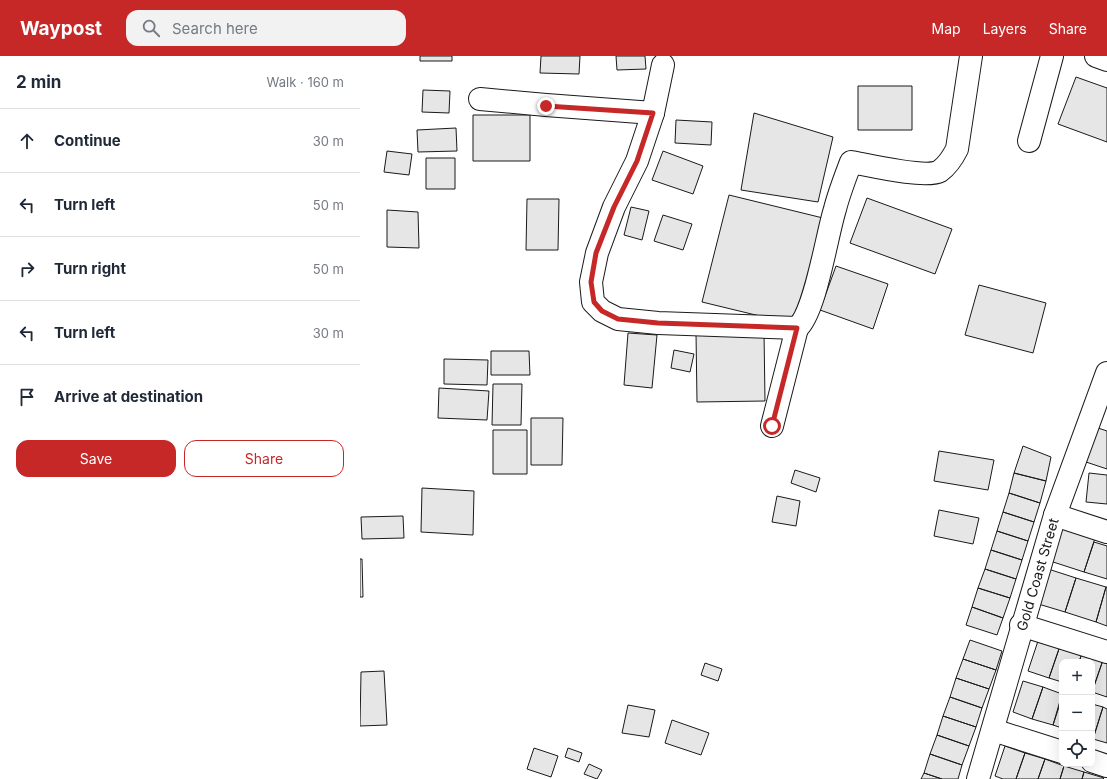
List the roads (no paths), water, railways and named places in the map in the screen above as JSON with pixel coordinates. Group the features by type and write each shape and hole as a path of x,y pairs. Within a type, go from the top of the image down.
{"street":[{"path":"772,426 797,328 805,316 812,296 835,209 851,162 923,174 939,171 950,161 957,149 971,56"},
{"path":"1029,141 1052,56"},
{"path":"1096,56 1107,60"},
{"path":"664,65 653,113 637,161 614,207 596,253 591,282 594,302 602,311 618,319 658,323 797,328"},
{"path":"480,98 546,106 653,113"},
{"name":"Gold Coast Street","path":"978,779 993,730 1021,625 1054,515 1099,417 1107,373"},
{"path":"1054,515 1107,532"},
{"path":"1021,625 1107,652"},
{"path":"993,730 1059,751"},
{"path":"1095,762 1107,766"}]}
